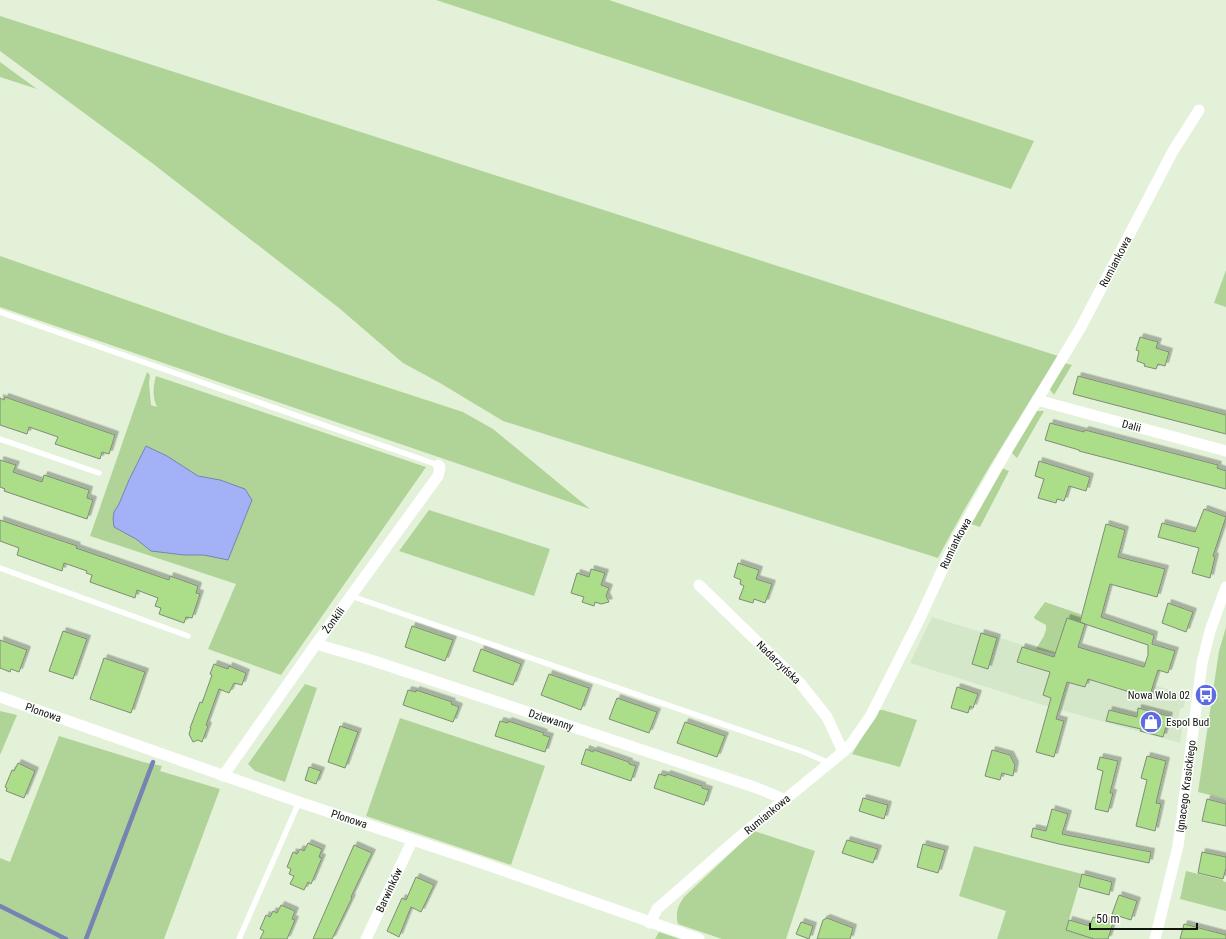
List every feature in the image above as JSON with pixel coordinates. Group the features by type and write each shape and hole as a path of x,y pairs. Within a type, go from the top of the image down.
{"street":[{"name":"Rumiankowa","path":"650,923 657,908 737,839 843,752 851,744 871,715 920,618 956,540 1081,327 1173,151 1199,110"},
{"name":"Dalii","path":"1037,400 1226,451"},
{"name":"Żonkili","path":"223,776 316,644 438,476 440,467 438,465"},
{"name":"Nadarzyńska","path":"699,585 800,683 827,717 843,752"},
{"name":"Ignacego Krasickiego","path":"1156,939 1178,846 1202,663 1210,631 1226,587"},
{"name":"Dziewanny","path":"316,644 371,660 750,786 786,800"},
{"name":"Plonowa","path":"0,697 223,776 412,841 490,866 699,939"},
{"name":"Barwinków","path":"366,939 412,841"}],"lane":[{"path":"0,312 438,465"},
{"path":"0,438 99,473"},
{"path":"0,568 188,636"},
{"path":"351,596 804,752 830,763"},
{"path":"239,939 299,802"}],"shaded area":[{"path":"932,617 1186,695 1184,707 1180,709 1178,719 1183,723 1180,743 1043,705 910,663"}],"green space":[{"path":"436,0 609,0 1034,141 1011,189"},
{"path":"0,16 1058,356 981,481 938,558 503,421 440,383 403,363 339,308 152,163 0,51"},
{"path":"0,62 37,89 0,77"},
{"path":"0,256 227,335 463,412 493,429 590,509 0,307"},
{"path":"1226,270 1226,307 1214,303"},
{"path":"1064,363 1072,365 1054,395 1049,388"},
{"path":"147,372 150,375 149,383 151,405 157,407 154,399 154,384 156,376 426,467 281,675 208,649 236,584 90,536"},
{"path":"1036,411 1044,411 1017,458 1011,452"},
{"path":"1002,468 1009,471 980,527 971,524"},
{"path":"429,510 550,549 534,596 399,551"},
{"path":"1045,602 1080,614 1086,621 1085,624 1067,618 1055,654 1036,649 1044,636 1046,625 1034,617"},
{"path":"1226,627 1226,799 1198,792 1219,651"},
{"path":"305,684 317,688 285,782 255,771 248,764"},
{"path":"878,710 883,710 917,720 900,767 852,754"},
{"path":"0,711 17,715 0,755"},
{"path":"400,718 545,766 511,865 366,816"},
{"path":"59,736 143,762 162,766 160,771 220,789 164,939 0,939 0,858 10,862"},
{"path":"754,831 815,851 786,939 722,939 678,924 678,910 684,897"},
{"path":"974,846 1082,874 1066,930 1094,939 997,939 1006,911 959,896"},
{"path":"1186,871 1226,882 1226,911 1180,899"},
{"path":"659,932 680,939 655,939"}],"water":[{"path":"146,446 167,456 198,476 220,480 245,489 252,500 228,560 204,555 184,555 151,551 136,539 114,527 114,512"}],"building":[{"path":"1140,337 1158,342 1156,348 1169,352 1165,366 1158,364 1156,369 1144,366 1145,364 1137,361 1139,351 1136,350"},
{"path":"1078,376 1226,415 1226,434 1073,394"},
{"path":"5,397 115,435 109,454 102,452 100,459 55,444 58,437 29,427 27,434 0,425 0,398 4,400"},
{"path":"1050,423 1084,432 1085,430 1218,465 1217,468 1226,471 1226,489 1079,451 1045,440"},
{"path":"0,460 16,465 13,472 36,480 42,482 44,475 89,490 87,498 93,500 87,519 4,491 5,489 0,487"},
{"path":"1039,461 1090,477 1086,491 1069,486 1064,501 1057,499 1056,503 1038,498 1044,479 1035,476"},
{"path":"1204,509 1226,517 1213,556 1215,557 1210,578 1192,573 1199,548 1158,537 1162,523 1195,532"},
{"path":"0,520 77,546 76,548 169,580 170,576 198,586 196,593 200,594 192,618 186,617 184,623 159,614 161,608 155,606 158,598 137,590 135,598 90,582 92,575 86,573 87,571 64,563 62,571 17,555 19,548 0,541"},
{"path":"1106,524 1125,530 1118,557 1165,569 1157,597 1110,584 1101,617 1154,635 1152,644 1175,651 1168,673 1158,670 1149,698 1088,679 1085,687 1067,682 1056,719 1064,721 1054,757 1036,752 1051,698 1043,695 1050,672 1017,662 1022,647 1054,657 1067,618 1085,624 1080,622","holes":["1085,624 1148,645 1148,655 1144,667 1078,647"]},
{"path":"738,563 759,570 756,579 772,584 765,603 754,599 753,603 739,599 744,586 740,584 741,580 734,577"},
{"path":"591,569 605,573 601,585 609,588 606,596 609,602 601,604 595,602 594,606 582,602 584,597 571,593 577,573 589,577"},
{"path":"1168,603 1193,612 1186,632 1162,623"},
{"path":"412,626 453,640 445,661 405,647"},
{"path":"63,631 87,639 73,679 49,671"},
{"path":"981,633 997,638 988,669 972,664"},
{"path":"0,640 27,650 19,672 11,669 10,672 0,668"},
{"path":"481,649 521,664 513,685 473,671"},
{"path":"104,658 145,672 131,713 90,699"},
{"path":"214,664 228,669 229,666 246,673 242,685 234,683 229,693 219,689 206,725 208,726 202,742 198,740 193,742 189,734 190,728 200,702 202,703 212,675 210,674"},
{"path":"549,674 589,688 581,710 541,695"},
{"path":"957,687 978,694 973,708 970,706 968,713 951,708"},
{"path":"408,690 416,692 416,690 452,702 451,704 459,707 453,722 403,705"},
{"path":"617,698 657,712 649,733 609,719"},
{"path":"1138,708 1169,716 1163,737 1140,731 1141,729 1106,721 1109,710 1137,717"},
{"path":"500,721 508,723 508,721 544,733 543,735 550,737 545,752 495,736"},
{"path":"685,722 725,736 717,757 677,743"},
{"path":"340,726 358,732 345,768 328,762"},
{"path":"586,749 593,752 594,750 629,762 629,764 636,766 631,781 581,764"},
{"path":"992,750 1010,755 1015,765 1013,776 1002,773 1000,780 985,776"},
{"path":"1147,756 1166,761 1156,803 1161,804 1155,831 1136,826 1147,780 1141,778"},
{"path":"1100,757 1118,761 1110,793 1113,793 1108,812 1095,809 1103,771 1097,769"},
{"path":"18,763 35,771 24,798 6,791 7,788 5,787 12,770 14,771"},
{"path":"309,767 321,771 316,784 305,780"},
{"path":"659,774 666,776 667,774 702,786 702,788 709,790 704,805 654,788"},
{"path":"863,798 888,805 884,819 859,811"},
{"path":"1207,799 1226,804 1226,826 1202,821"},
{"path":"1052,809 1068,814 1062,834 1151,852 1149,863 1031,837 1033,828 1046,831"},
{"path":"847,840 878,849 873,863 842,853"},
{"path":"308,843 322,849 319,857 322,858 311,884 308,882 304,890 290,884 294,876 289,874 291,869 287,867 293,852 297,854 300,849 304,851"},
{"path":"923,844 945,850 938,873 917,867"},
{"path":"354,845 372,853 332,939 313,939"},
{"path":"1202,852 1226,857 1226,868 1223,879 1198,873"},
{"path":"1082,874 1112,882 1109,895 1079,887"},
{"path":"416,877 434,885 421,912 411,907 399,937 387,931 402,898 406,900"},
{"path":"1119,895 1137,901 1131,920 1112,914"},
{"path":"281,905 295,911 292,919 295,920 287,939 260,939 264,931 260,929 266,915 270,917 273,911 277,913"},
{"path":"1093,917 1113,923 1108,939 1094,939 1066,930 1069,920 1090,926"},
{"path":"827,918 853,928 850,939 817,939 823,920"},
{"path":"801,922 813,926 809,939 796,934"},
{"path":"1184,924 1226,935 1226,939 1180,939"}],"waterway":[{"path":"86,939 153,762"},
{"path":"0,906 66,939"}],"place":[{"name":"Nowa Wola 02","path":"1206,695"},
{"name":"Espol Bud","path":"1151,722"}]}
